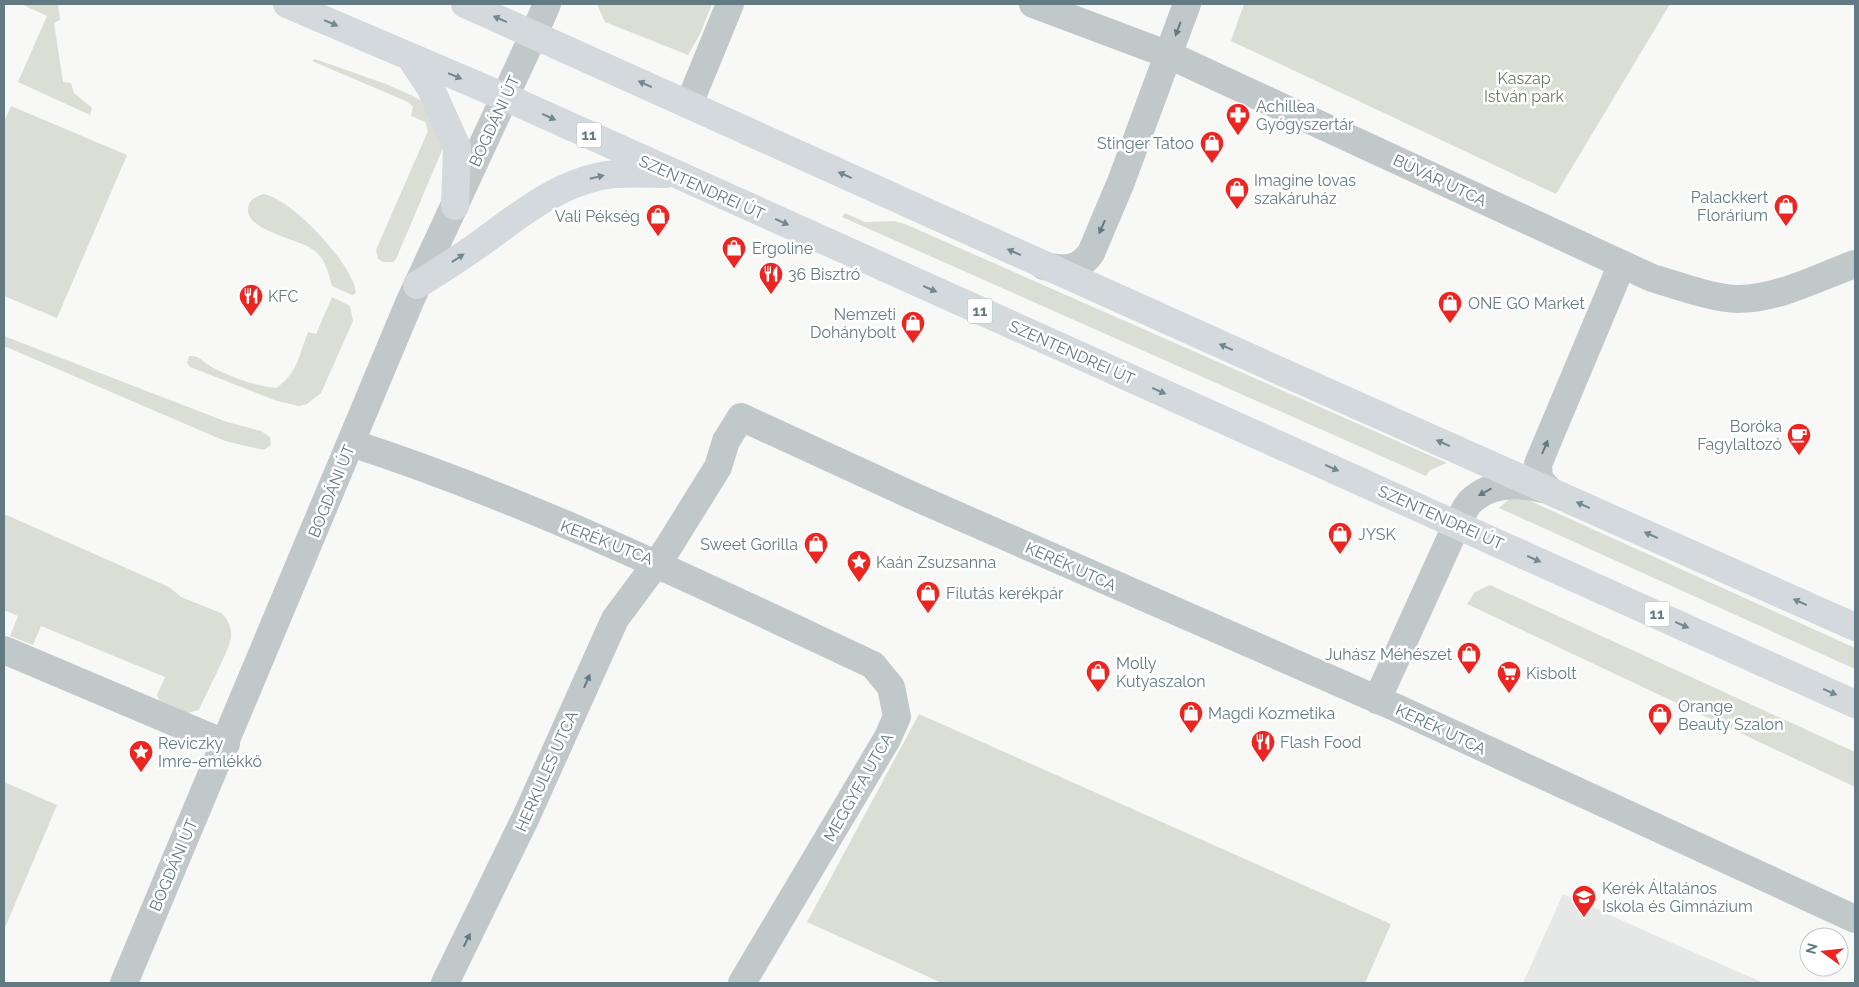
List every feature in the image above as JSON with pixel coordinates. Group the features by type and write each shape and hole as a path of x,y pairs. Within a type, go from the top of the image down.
{"main road":[{"name":"SZENTENDREI ÚT","path":"287,4 505,97 1855,704"},
{"path":"465,4 1044,266 1855,627"},
{"path":"410,57 430,87 457,147 455,206"},
{"path":"417,285 545,197 580,181 603,175 674,174"}],"street":[{"name":"BOGDÁNI ÚT","path":"124,983 226,744 417,285 547,4"},
{"path":"689,104 730,4"},
{"name":"BÚVÁR UTCA","path":"1033,4 1169,55 1652,278 1688,289 1737,299 1769,295 1855,264"},
{"path":"1044,266 1060,269 1084,263 1091,253 1121,182 1187,4"},
{"path":"1549,490 1539,479 1538,464 1622,264"},
{"name":"KERÉK UTCA","path":"350,443 426,468 657,564 718,467 726,441 741,417 913,496 1376,700 1855,919"},
{"path":"1376,700 1458,524 1471,501 1491,488 1520,484 1549,490"},
{"name":"HERKULES UTCA","path":"445,983 526,817 615,619 657,564"},
{"name":"MEGGYFA UTCA","path":"657,564 873,665 890,688 897,717 887,739 742,983"},
{"path":"4,650 226,744"}],"shaded area":[{"name":"Kerék Általános Iskola és Gimnázium","path":"1563,894 1670,942 1764,983 1523,983"}],"green space":[{"path":"21,4 58,4 60,20 54,23 63,82 71,83 74,93 92,108 90,115 18,82 47,16"},
{"path":"597,4 712,4 700,34 688,55 605,22"},
{"name":"Kaszap István park","path":"1244,4 1670,4 1556,194 1231,41"},
{"path":"315,59 386,84 417,98 431,108 443,148 396,259 393,262 383,262 378,259 376,250 428,131 425,122 411,116 413,107 408,102 312,61"},
{"path":"11,106 127,155 57,318 4,296 4,122"},
{"path":"263,194 275,198 289,207 319,235 345,266 353,281 356,293 352,295 332,286 323,261 312,249 256,224 250,217 248,207 252,199"},
{"path":"845,213 865,222 894,221 905,224 1447,463 1430,470 1426,476 842,217"},
{"path":"332,297 350,306 353,321 321,393 307,404 299,406 277,401 190,367 187,363 189,356 195,356 233,377 276,388 293,370 308,332 316,334"},
{"path":"4,336 227,422 261,431 270,437 271,445 264,450 225,441 4,346"},
{"path":"1515,494 1855,648 1855,669 1499,508"},
{"path":"4,514 169,587 181,597 223,615 228,621 231,638 226,653 199,710 188,713 159,700 157,695 165,677 41,626 33,645 10,636 18,616 4,610"},
{"path":"1490,585 1855,752 1855,787 1467,604 1475,592"},
{"path":"919,714 1391,924 1365,983 942,983 807,922"},
{"path":"4,782 57,805 4,930"}],"place":[{"name":"Achillea Gyógyszertár","path":"1238,136"},
{"name":"Stinger Tatoo","path":"1212,164"},
{"name":"Imagine lovas szakáruház","path":"1237,210"},
{"name":"Palackkert Florárium","path":"1786,227"},
{"name":"Vali Pékség","path":"658,237"},
{"name":"Ergoline","path":"734,269"},
{"name":"36 Bisztró","path":"771,295"},
{"name":"KFC","path":"251,317"},
{"name":"ONE GO Market","path":"1450,324"},
{"name":"Nemzeti Dohánybolt","path":"913,344"},
{"name":"Boróka Fagylaltozó","path":"1799,456"},
{"name":"JYSK","path":"1340,555"},
{"name":"Sweet Gorilla","path":"816,565"},
{"name":"Kaán Zsuzsanna","path":"859,583"},
{"name":"Filutás kerékpár","path":"928,614"},
{"name":"Juhász Méhészet","path":"1469,675"},
{"name":"Molly Kutyaszalon","path":"1098,693"},
{"name":"Kisbolt","path":"1509,694"},
{"name":"Magdi Kozmetika","path":"1191,734"},
{"name":"Orange Beauty Szalon","path":"1660,736"},
{"name":"Flash Food","path":"1263,763"},
{"name":"Reviczky Imre-emlékkő","path":"141,773"},
{"name":"Kerék Általános Iskola és Gimnázium","path":"1584,918"}]}
